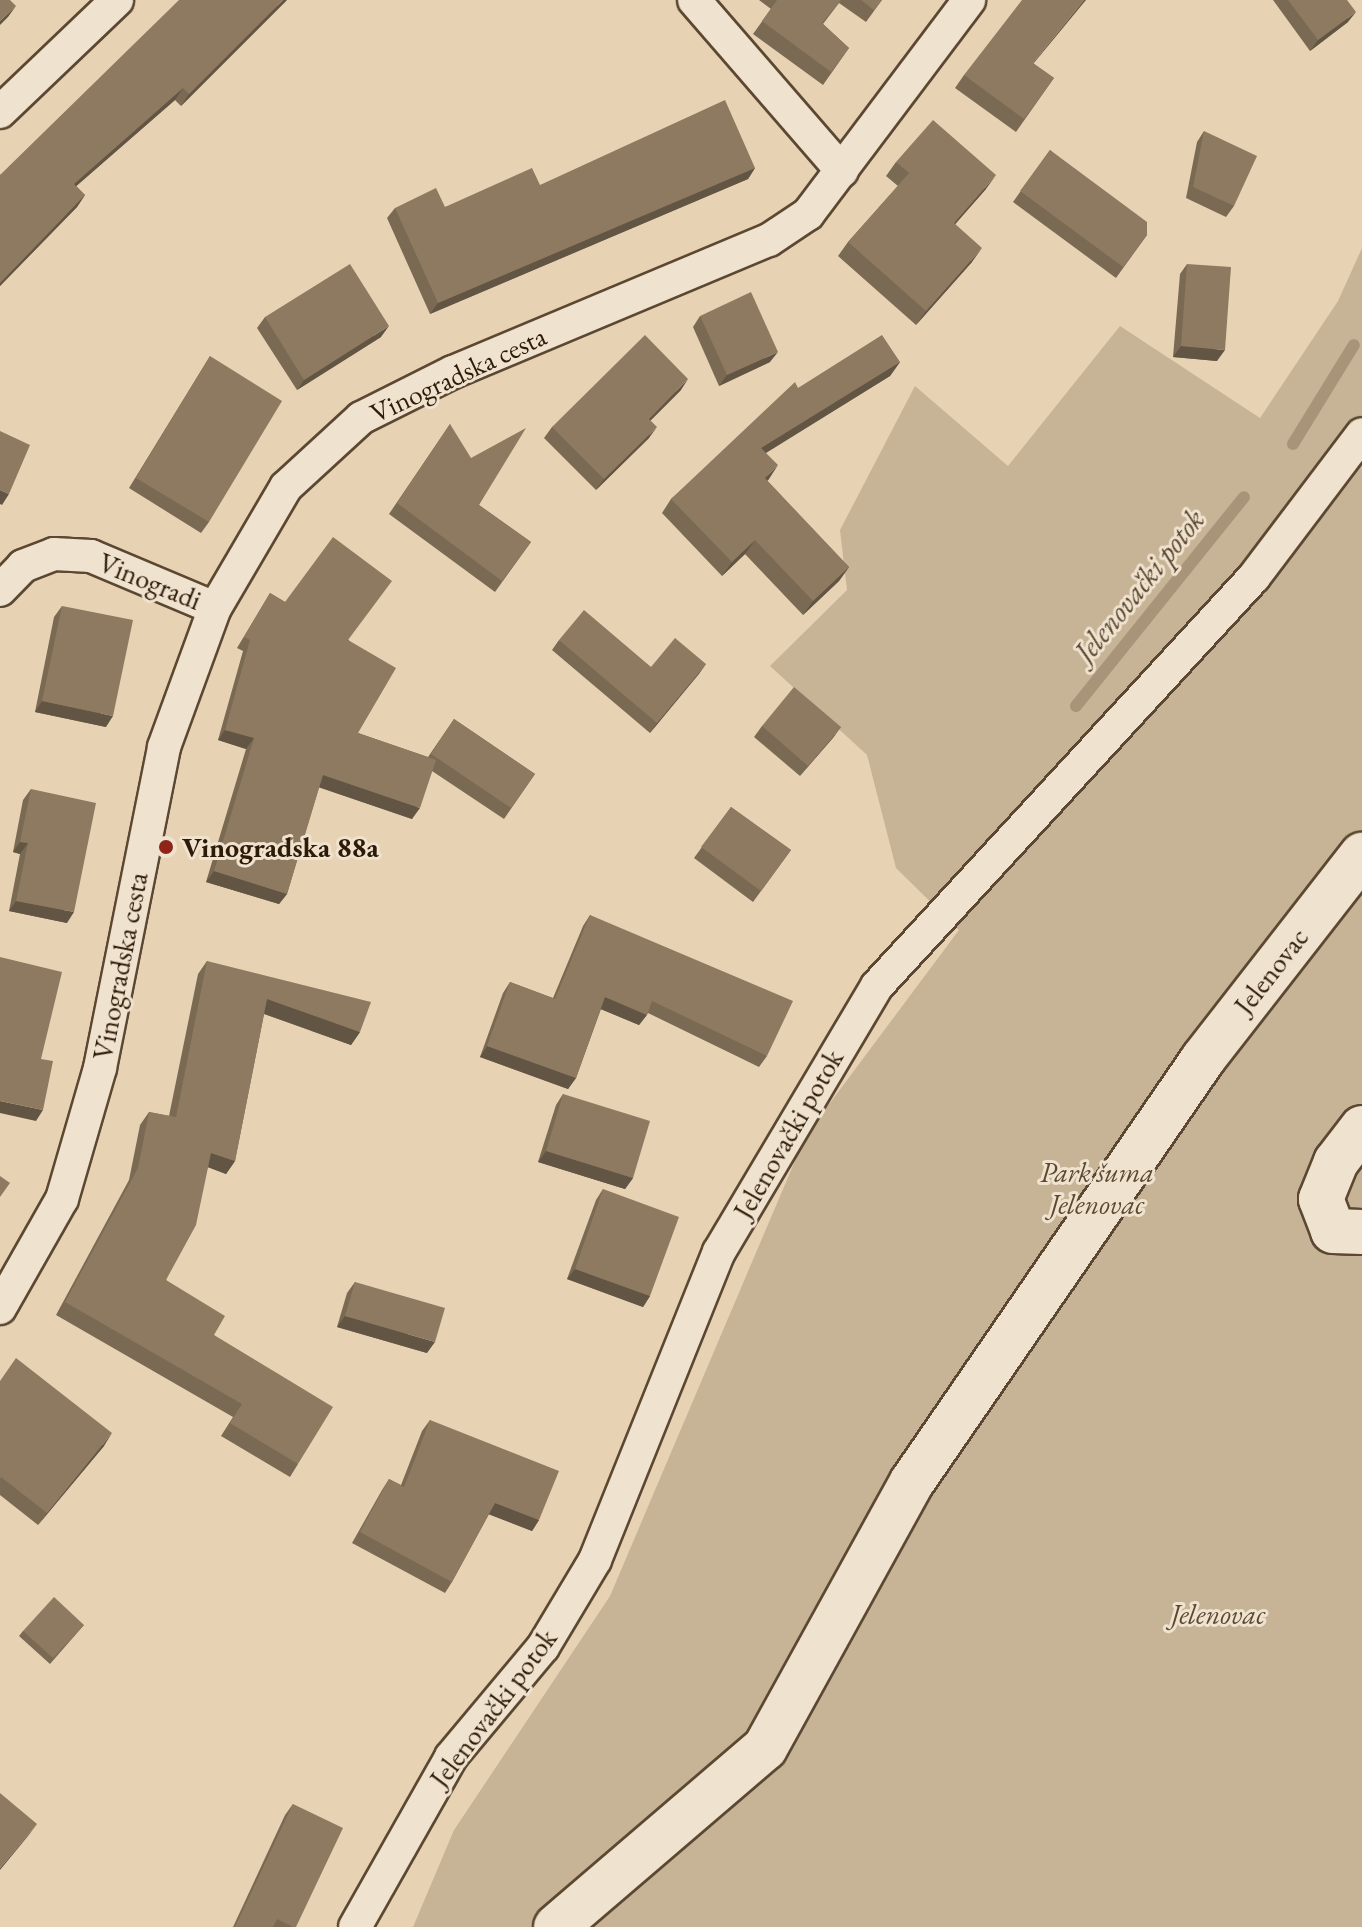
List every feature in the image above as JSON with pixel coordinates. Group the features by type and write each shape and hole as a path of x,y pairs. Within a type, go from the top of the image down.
{"street":[{"path":"0,112 117,0"},
{"path":"694,0 842,171"},
{"name":"Vinogradska cesta","path":"0,1308 62,1199 100,1068 164,747 215,608 286,487 361,418 453,372 769,240 808,214 969,0"},
{"name":"Jelenovački potok","path":"355,1927 451,1757 543,1647 595,1560 719,1252 877,986 1254,577 1362,434"},
{"name":"Vinogradi","path":"0,590 23,566 54,554 91,556 215,608"},
{"name":"Jelenovac","path":"556,1927 765,1748 912,1482 1203,1059 1362,855"},
{"path":"1362,1128 1336,1162 1321,1199 1333,1231 1362,1232"}],"green space":[{"name":"Park šuma Jelenovac","path":"1362,248 1362,1927 413,1927 454,1830 610,1596 806,1135 959,930 896,868 867,755 770,666 847,590 840,530 915,386 1008,466 1120,326 1260,418 1338,301"}],"building":[{"path":"0,0 10,0 16,6 0,21"},
{"path":"179,0 283,0 189,94 183,88 74,184 85,195 0,283 0,175"},
{"path":"777,0 841,0 822,23 849,48 831,72 762,21"},
{"path":"861,0 882,0 874,10"},
{"path":"1022,0 1084,0 1033,63 1054,78 1024,119 964,75"},
{"path":"1288,0 1347,0 1356,12 1318,40"},
{"path":"725,100 755,168 438,303 395,208 436,188 445,207 532,168 540,185"},
{"path":"933,120 996,175 954,223 982,248 926,311 848,242 909,173 896,162"},
{"path":"1204,131 1257,156 1234,206 1193,187"},
{"path":"1050,150 1147,222 1147,235 1123,267 1020,191"},
{"path":"350,264 389,326 304,380 265,317"},
{"path":"1187,264 1231,267 1225,350 1181,346"},
{"path":"751,292 778,352 727,375 700,316"},
{"path":"645,335 688,379 649,419 657,427 604,479 552,427"},
{"path":"882,335 900,362 761,448 778,465 765,478 849,567 813,601 755,540 732,562 671,499 795,382 798,388"},
{"path":"210,356 282,401 209,522 136,478"},
{"path":"450,424 471,458 526,428 479,505 531,542 502,581 397,503"},
{"path":"0,431 30,445 9,494 0,490"},
{"path":"333,537 392,581 348,640 396,668 358,733 436,760 420,808 323,775 287,894 214,871 254,738 225,730 250,640 244,637 270,593 285,602"},
{"path":"62,606 133,620 113,716 42,701"},
{"path":"584,610 651,667 675,638 706,664 657,723 559,640"},
{"path":"794,687 841,727 808,766 762,726"},
{"path":"454,719 535,774 511,808 431,754"},
{"path":"31,789 96,803 74,912 16,901 28,843 20,842"},
{"path":"731,807 791,850 761,891 701,847"},
{"path":"590,915 793,1001 767,1056 652,1001 647,1015 605,997 576,1078 487,1046 510,982 555,999"},
{"path":"0,957 62,972 41,1059 53,1061 43,1110 0,1101"},
{"path":"207,961 371,1002 360,1032 267,999 235,1161 211,1153 196,1225 166,1280 225,1316 214,1335 333,1407 298,1464 230,1423 242,1404 65,1302 138,1168 149,1112 176,1117"},
{"path":"563,1094 650,1121 633,1178 546,1151"},
{"path":"0,1176 10,1183 0,1197"},
{"path":"603,1189 679,1217 650,1296 575,1269"},
{"path":"355,1282 445,1308 435,1342 345,1316"},
{"path":"16,1358 112,1433 47,1513 0,1479 0,1381"},
{"path":"430,1420 559,1471 539,1520 495,1503 452,1582 360,1532 389,1479 404,1487"},
{"path":"54,1597 84,1625 53,1658 23,1631"},
{"path":"0,1793 37,1824 0,1868"},
{"path":"293,1804 343,1828 296,1927 277,1919 273,1927 235,1927"}],"waterway":[{"name":"Jelenovački potok","path":"1293,444 1354,345"},
{"name":"Jelenovački potok","path":"1076,706 1244,497"}],"place":[{"name":"Vinogradska 88a","path":"166,847"}]}
